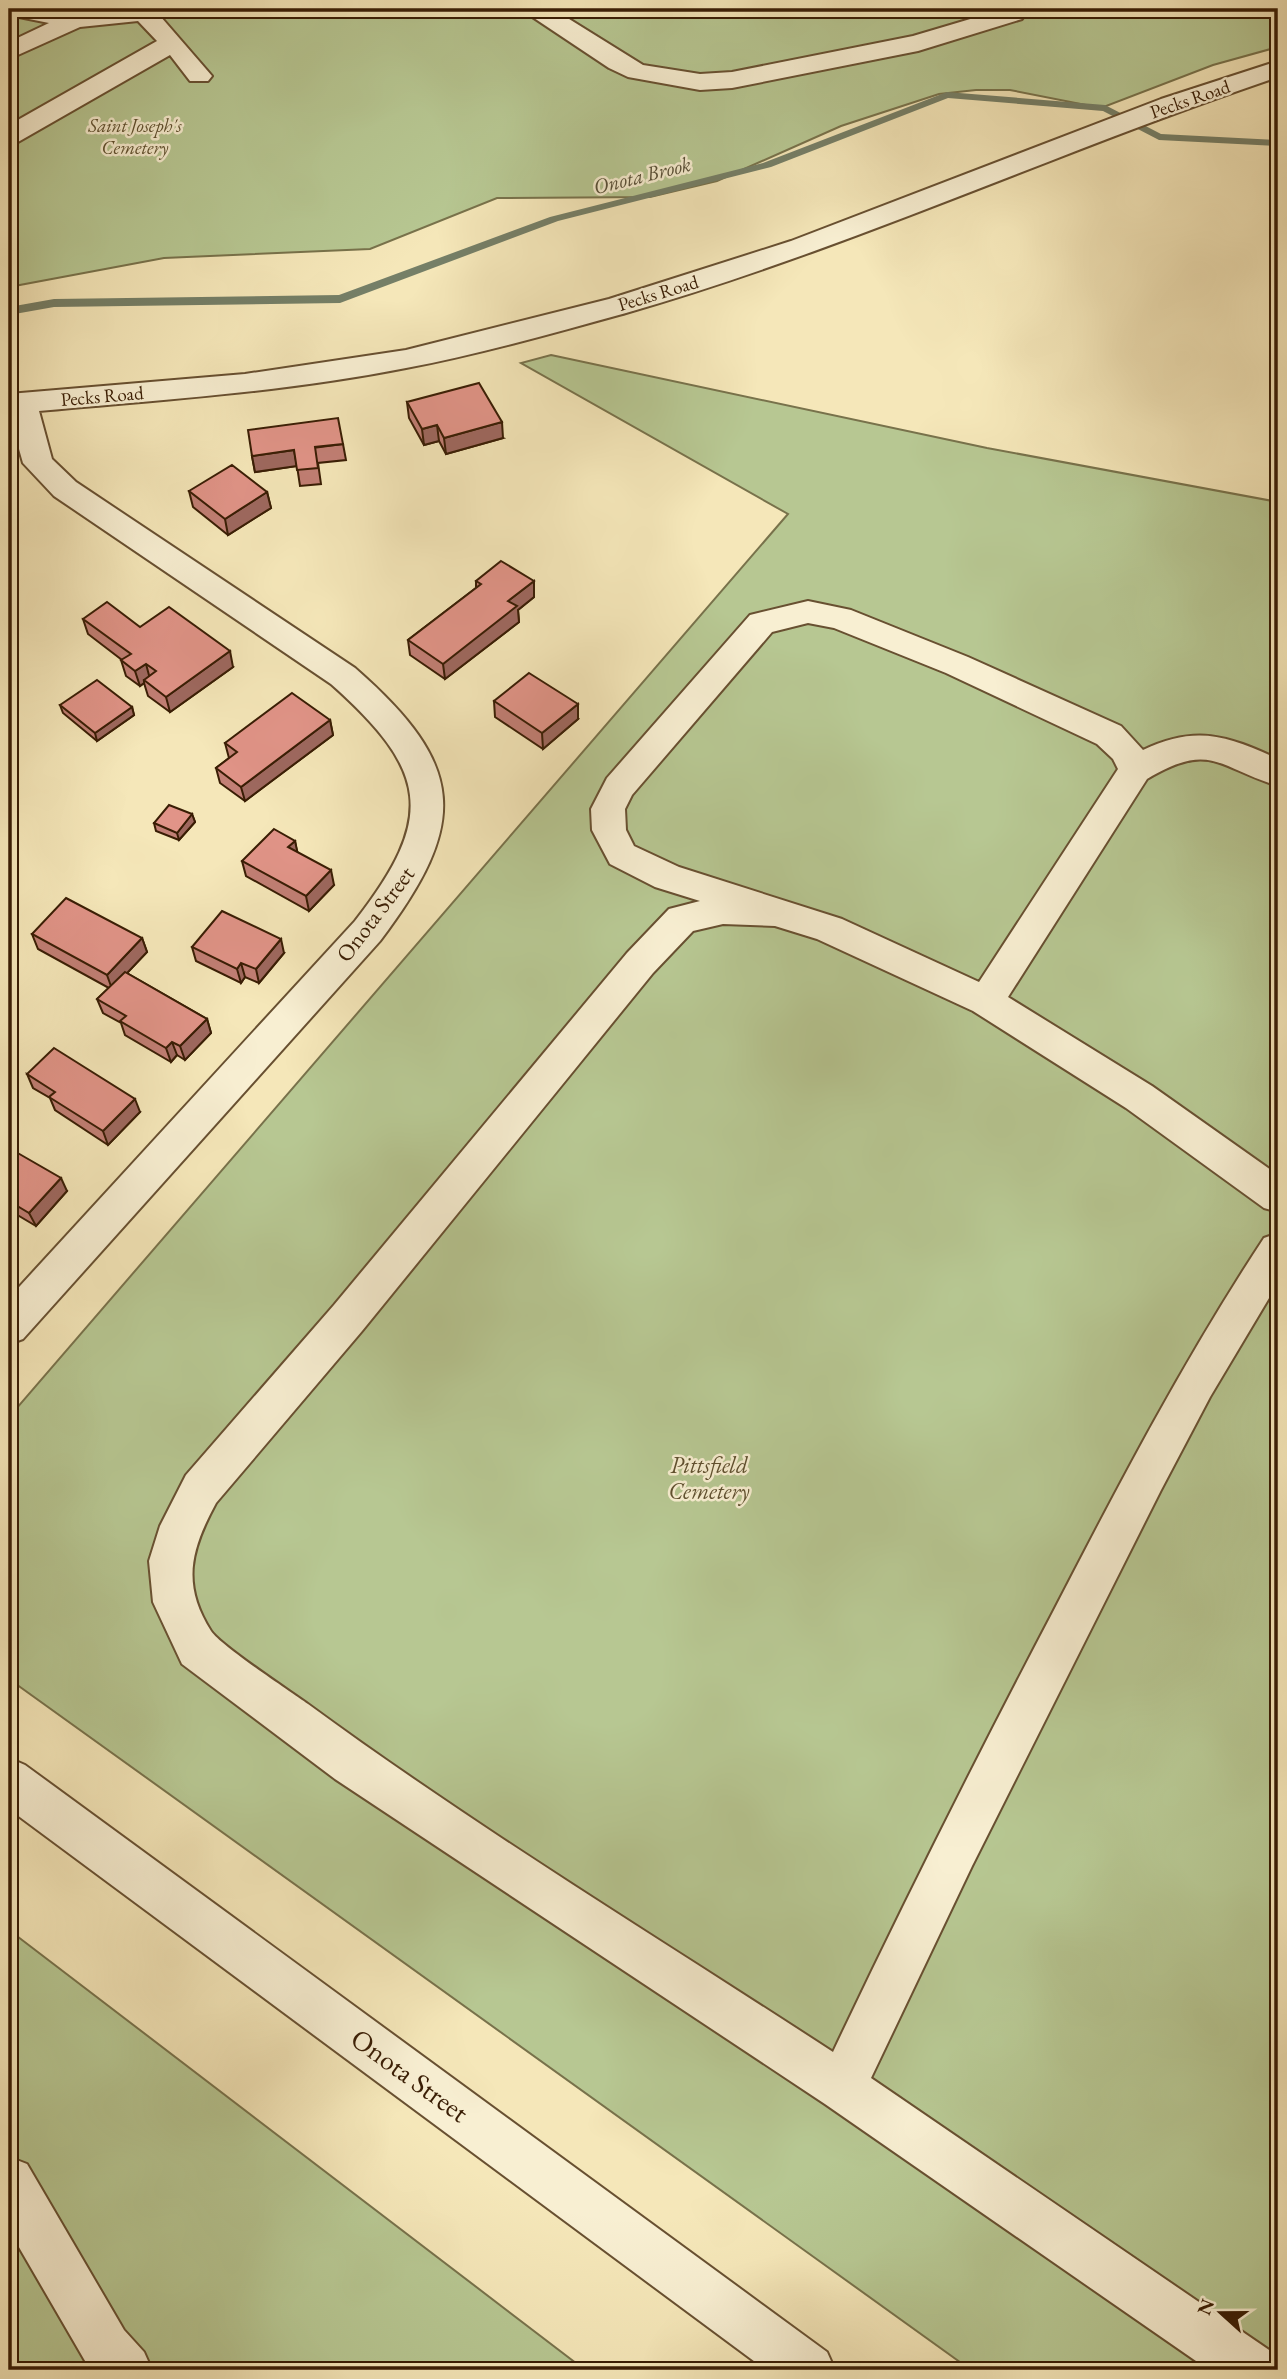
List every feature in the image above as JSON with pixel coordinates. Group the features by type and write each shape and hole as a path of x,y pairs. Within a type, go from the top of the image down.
{"street":[{"path":"16,9 70,14 147,11 199,76"},
{"path":"537,9 618,63 638,72 700,82 732,80 918,43 1013,10"},
{"path":"9,51 70,14"},
{"path":"9,136 173,43"},
{"name":"Pecks Road","path":"15,404 245,383 405,359 617,306 802,247 1144,114 1278,69"},
{"name":"Onota Street","path":"9,1326 187,1134 373,923 414,863 427,824 427,783 415,754 400,731 373,702 344,676 65,489 38,463 15,404"},
{"path":"1135,770 1127,752 1109,735 957,665 840,618 808,612 761,623 619,786 608,809 609,830 622,855 667,877 829,929 986,1001 1139,1097 1278,1196"},
{"path":"986,1001 1135,770 1165,751 1196,743 1242,756 1278,773"},
{"path":"774,912 723,910 681,919 640,963 348,1318 201,1489 181,1525 170,1561 175,1602 197,1649 351,1763 842,2087 1254,2370"},
{"path":"842,2087 920,1917 1093,1578 1232,1318 1278,1250"},
{"name":"Onota Street","path":"9,1781 809,2370"},
{"path":"9,2182 106,2348 126,2370"}],"green space":[{"name":"Saint Joseph's Cemetery","path":"9,9 1278,9 1278,47 1213,65 1101,108 1010,90 939,94 841,126 717,181 650,197 497,198 370,249 164,258 9,287"},
{"name":"Pittsfield Cemetery","path":"551,355 987,448 1278,502 1278,2370 971,2370 9,1679 9,1417 788,514 521,363"},
{"path":"9,1930 585,2370 9,2370"}],"building":[{"path":"479,383 502,422 444,438 437,425 422,429 407,402"},
{"path":"338,418 343,444 315,447 318,468 297,470 294,450 252,456 248,430"},
{"path":"232,465 267,492 225,519 189,491"},
{"path":"501,561 534,581 508,601 517,606 443,664 408,640 481,584 476,581"},
{"path":"107,602 140,627 169,607 230,651 166,697 144,680 156,671 146,664 135,671 121,660 131,654 83,619"},
{"path":"529,673 578,704 542,733 494,701"},
{"path":"97,680 132,707 95,733 60,705"},
{"path":"292,693 330,720 241,787 216,768 237,752 225,743"},
{"path":"169,805 192,814 177,833 154,823"},
{"path":"274,829 295,841 288,847 331,870 306,896 242,861"},
{"path":"66,898 142,938 107,975 32,934"},
{"path":"222,911 281,939 256,969 241,963 237,969 192,947"},
{"path":"125,972 207,1019 180,1046 172,1042 166,1048 120,1021 126,1016 97,999"},
{"path":"54,1048 135,1099 103,1131 49,1097 55,1092 27,1074"},
{"path":"9,1148 61,1178 29,1213 9,1201"}],"waterway":[{"name":"Onota Brook","path":"9,311 54,303 340,299 554,219 767,165 947,95 1105,108 1159,137 1278,143"}]}
